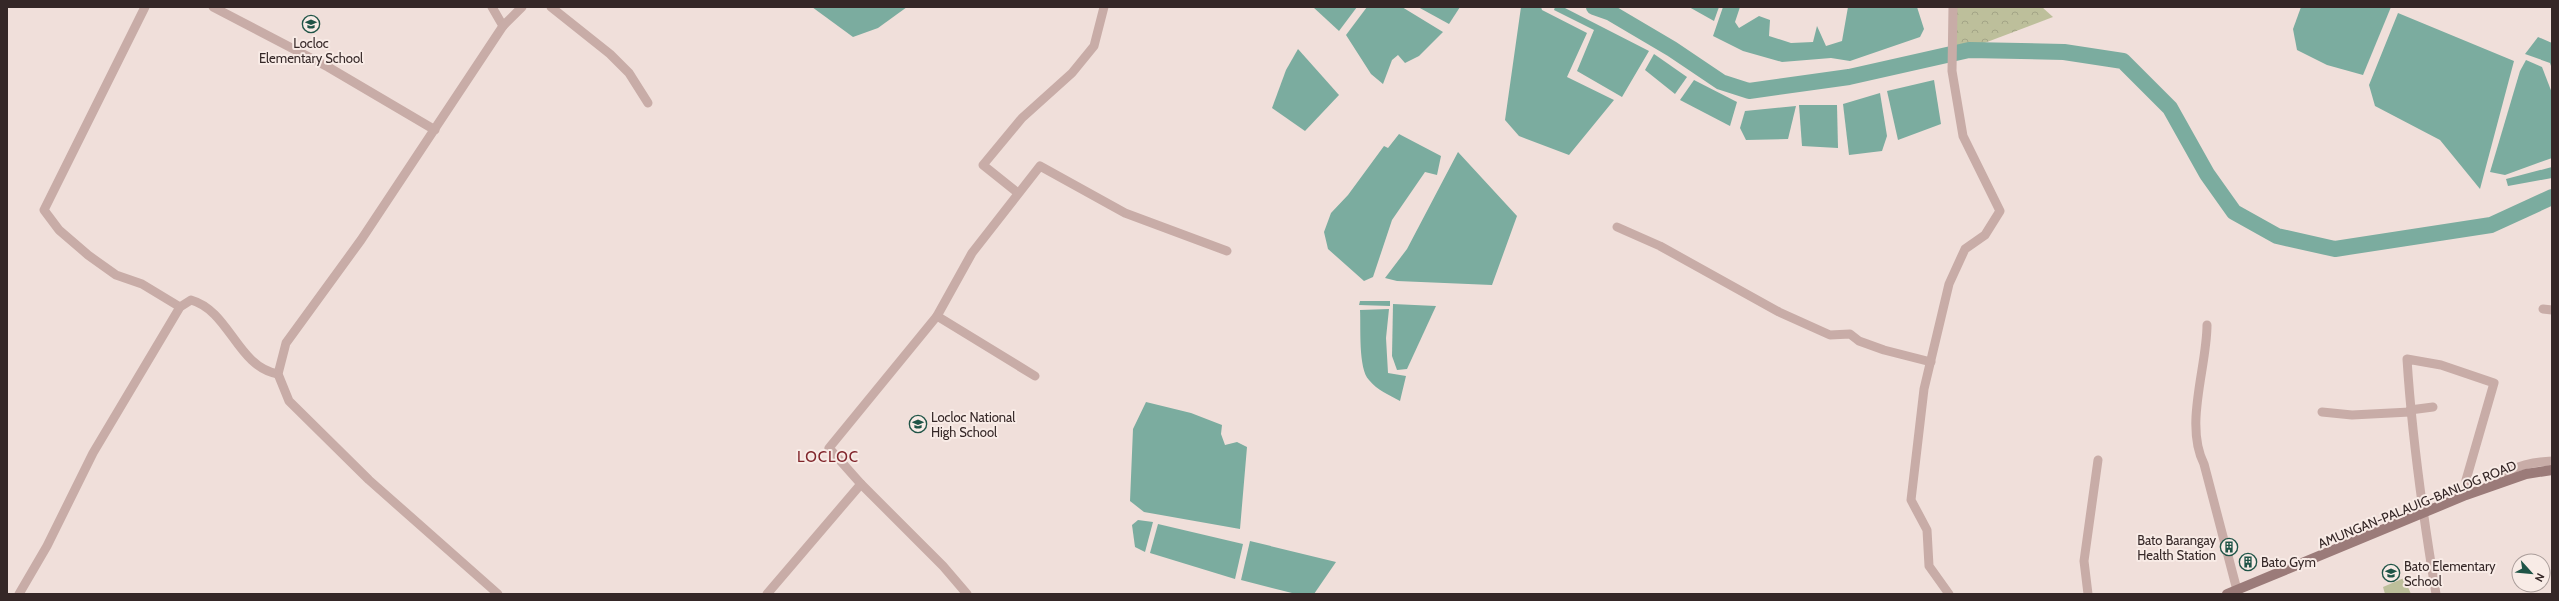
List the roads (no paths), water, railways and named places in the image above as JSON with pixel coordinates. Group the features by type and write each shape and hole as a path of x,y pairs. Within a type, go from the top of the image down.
{"main road":[{"name":"AMUNGAN-PALAUIG-BANLOG ROAD","path":"2232,592 2466,495 2526,474 2552,470"}],"street":[{"path":"146,7 44,210 59,230 88,255 116,275 142,284 180,307"},
{"path":"213,7 328,67 436,130"},
{"path":"492,7 503,26"},
{"path":"498,594 369,480 289,401 278,374 286,343 436,130 503,26 522,7"},
{"path":"551,7 610,54 629,73 648,103"},
{"path":"1018,193 983,165 1022,118 1072,73 1094,46 1104,7"},
{"path":"1949,594 1929,566 1927,530 1911,500 1924,388 1949,284 1966,249 1985,235 2000,211 1964,136 1952,72 1953,7"},
{"path":"967,594 943,566 861,484 829,448 937,316 972,253 1040,166 1125,213 1227,251"},
{"path":"1617,227 1660,246 1779,312 1830,335 1850,334 1859,341 1884,350 1931,362"},
{"path":"19,594 58,526 93,453 180,307 192,300 203,303 230,331 252,362 266,372 278,374"},
{"path":"937,316 1034,376"},
{"path":"2207,326 2207,342 2198,400 2197,426 2200,456 2204,464 2232,592"},
{"path":"2436,594 2422,514 2410,411 2407,359 2441,365 2494,383 2466,480 2466,495"},
{"path":"2322,412 2352,414 2410,411 2433,407"},
{"path":"2088,594 2084,561 2098,460"},
{"path":"2498,484 2505,474 2514,470 2536,462 2552,461"},
{"path":"766,594 861,484"}],"water":[{"path":"812,7 907,7 878,28 853,37"},
{"path":"1313,7 1357,7 1339,31"},
{"path":"1367,7 1402,7 1443,32 1419,56 1405,63 1398,55 1392,60 1383,84 1371,74 1346,35"},
{"path":"1418,7 1460,7 1449,24"},
{"path":"1521,7 1541,7 1542,10 1587,33 1567,77 1614,100 1569,155 1519,136 1505,120"},
{"path":"1555,7 1563,7 1649,51 1622,97 1577,71 1594,30 1554,10"},
{"path":"1689,7 1719,7 1714,21"},
{"path":"1723,7 1740,7 1735,22 1739,28 1759,16 1770,20 1769,36 1791,43 1813,42 1817,26 1826,46 1842,41 1848,7 1917,7 1924,29 1920,37 1850,61 1831,58 1782,62 1743,51 1713,36"},
{"path":"2301,7 2391,7 2363,75 2327,65 2297,50 2293,29"},
{"path":"2398,13 2514,61 2480,189 2440,140 2375,106 2369,85"},
{"path":"2538,37 2552,43 2552,69 2550,63 2525,54"},
{"path":"1298,49 1339,95 1305,131 1272,108 1286,70"},
{"path":"1654,54 1687,77 1675,94 1645,70"},
{"path":"2526,60 2542,67 2552,93 2552,158 2505,175 2490,172 2520,71"},
{"path":"1694,80 1737,102 1730,126 1680,100"},
{"path":"1934,80 1941,124 1898,140 1887,91"},
{"path":"1880,93 1887,136 1882,151 1849,155 1843,104"},
{"path":"1799,105 1837,105 1838,148 1802,146"},
{"path":"1796,106 1788,139 1746,140 1740,128 1745,111"},
{"path":"1399,134 1441,156 1437,175 1425,172 1392,220 1373,277 1364,281 1328,249 1324,232 1331,213 1348,195 1384,146 1388,148"},
{"path":"1458,152 1517,216 1492,285 1397,281 1385,278 1407,249"},
{"path":"2552,167 2552,178 2508,186 2506,179"},
{"path":"1360,301 1390,301 1390,306 1359,305"},
{"path":"1393,304 1436,306 1407,369 1397,370 1392,356"},
{"path":"1389,309 1386,338 1388,373 1406,376 1400,401 1372,384 1365,374 1363,367 1360,336 1360,310"},
{"path":"1146,402 1191,413 1222,425 1221,434 1225,445 1237,442 1247,447 1240,529 1144,512 1130,501 1133,429"},
{"path":"1138,520 1153,522 1145,552 1135,547 1132,525"},
{"path":"1158,524 1243,544 1235,579 1150,553"},
{"path":"1250,541 1336,562 1314,594 1296,594 1241,580"}],"waterway":[{"path":"1594,7 1611,13 1672,49 1721,82 1749,91 1849,77 1969,50 2064,52 2123,61 2170,108 2207,174 2234,212 2277,236 2335,249 2491,225 2552,197"}],"place":[{"name":"Locloc Elementary School","path":"311,24"},
{"name":"Locloc National High School","path":"918,424"},
{"name":"Bato Barangay Health Station","path":"2229,547"},
{"name":"Bato Gym","path":"2248,562"},
{"name":"Bato Elementary School","path":"2391,573"}],"district":[{"name":"LOCLOC","path":"828,457"}]}
